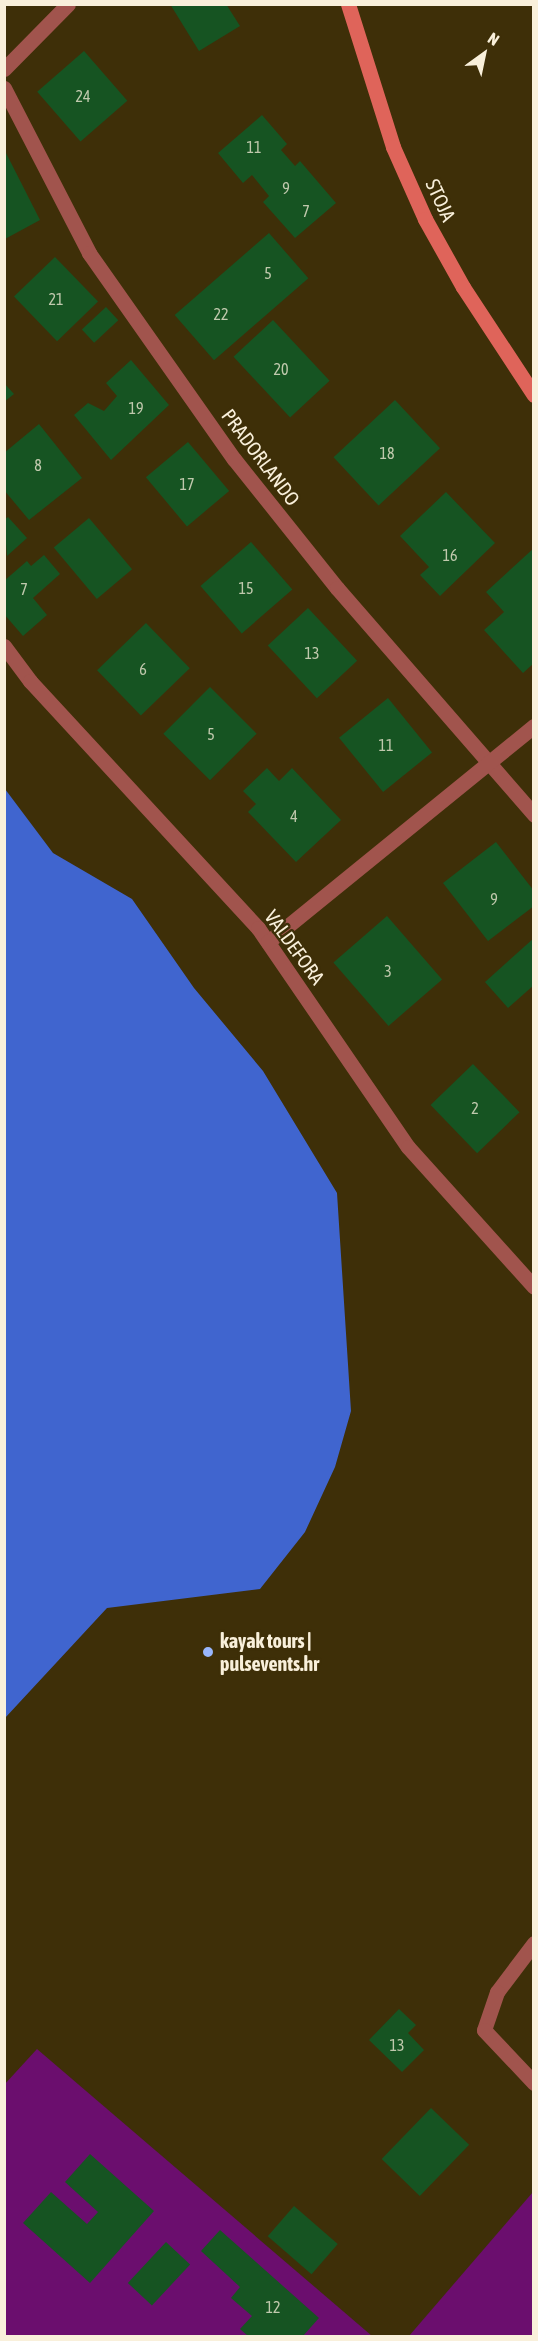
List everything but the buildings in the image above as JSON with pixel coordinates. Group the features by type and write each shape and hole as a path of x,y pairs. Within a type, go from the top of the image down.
{"main road":[{"name":"STOJA","path":"348,4 393,147 425,219 463,287 534,395"}],"street":[{"path":"4,69 68,4"},
{"name":"PRADORLANDO","path":"4,88 89,253 234,459 337,588 534,815"},
{"name":"VALDEFORA","path":"4,645 30,681 268,942 408,1147 534,1287"},
{"path":"268,942 534,726"},
{"path":"534,1943 497,1992 484,2030 534,2083"}],"shaded area":[{"path":"37,2049 372,2336 5,2336 4,2085"},
{"path":"533,2192 533,2336 409,2336"}],"water":[{"path":"5,789 53,853 132,899 194,988 263,1071 337,1193 351,1411 335,1467 305,1532 260,1589 107,1608 5,1718"}],"place":[{"name":"kayak tours | pulsevents.hr","path":"208,1652"}]}
